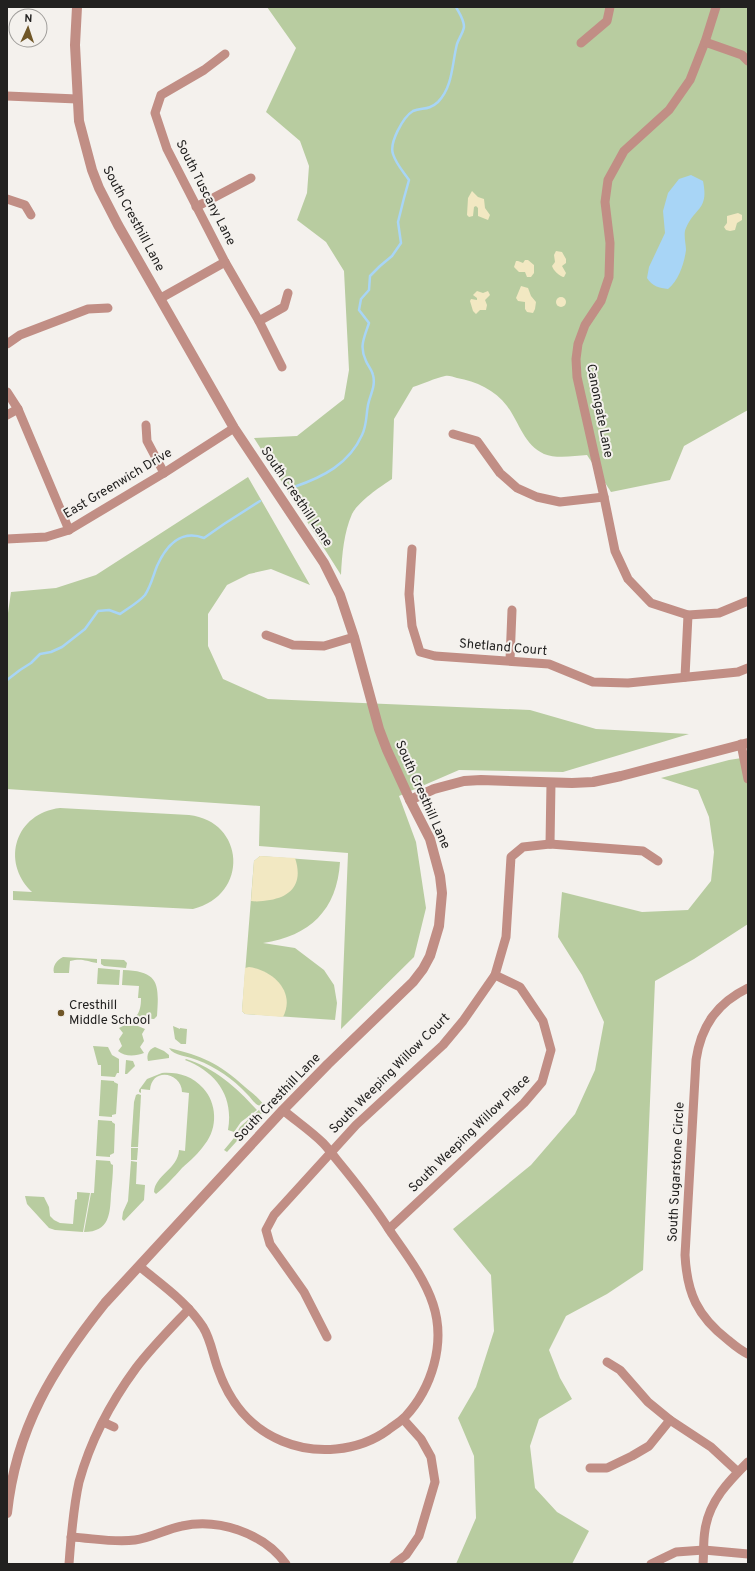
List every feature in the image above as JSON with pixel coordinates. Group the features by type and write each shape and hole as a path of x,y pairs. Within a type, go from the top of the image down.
{"street":[{"name":"South Cresthill Lane","path":"7,1513 14,1467 25,1434 40,1399 58,1366 80,1334 105,1303 283,1110 328,1064 413,982 423,969 430,956 439,926 442,893 440,876 430,839 410,800 379,729 354,637 340,594 324,563 234,428 99,188 82,138 79,122 75,45 77,7"},
{"path":"581,43 606,21 610,7"},
{"name":"Canongate Lane","path":"716,7 690,80 669,110 624,151 608,180 605,202 610,243 609,277 601,301 585,325 578,344 576,359 577,377 615,552 628,579 651,603 688,615 720,614 748,601"},
{"path":"704,42 742,55 748,61"},
{"name":"South Tuscany Lane","path":"225,54 204,70 161,95 155,113 166,149 282,367"},
{"path":"7,96 77,99"},
{"path":"196,207 251,178"},
{"path":"7,199 25,205 31,215"},
{"path":"161,298 225,262"},
{"path":"258,321 284,306 288,293"},
{"path":"7,344 20,335 88,309 108,308"},
{"path":"7,392 18,409 69,530"},
{"path":"7,415 18,409"},
{"path":"146,425 147,441 164,473"},
{"name":"East Greenwich Drive","path":"7,539 46,537 69,530 164,473 234,428"},
{"path":"454,434 477,441 500,473 517,488 537,497 560,502 604,498"},
{"name":"Shetland Court","path":"412,549 409,594 412,626 420,652 435,656 510,660 549,664 593,682 628,683 685,676 738,672 748,668"},
{"path":"510,660 512,610"},
{"path":"685,676 688,615"},
{"path":"266,635 293,645 324,646 354,637"},
{"path":"410,800 434,789 464,781 481,780 551,783 593,782 622,776 744,744 748,779"},
{"path":"550,844 551,783"},
{"name":"South Weeping Willow Court","path":"327,1337 304,1292 270,1244 266,1230 274,1215 356,1125 442,1045 463,1021 495,975 506,936 511,857 524,847 550,844 643,851 658,861"},
{"name":"South Weeping Willow Place","path":"389,1229 524,1103 542,1082 551,1050 543,1021 520,987 495,975"},
{"name":"South Sugarstone Circle","path":"748,988 728,1000 715,1012 702,1032 698,1046 685,1255 688,1283 701,1312 712,1328 748,1354"},
{"path":"139,1266 189,1309 204,1329 224,1385 237,1407 253,1424 282,1441 313,1449 346,1448 379,1437 404,1419 422,1396 434,1367 437,1351 438,1328 434,1305 424,1281 359,1187 324,1143 283,1110"},
{"path":"69,1564 71,1537 79,1482 93,1442 115,1400 136,1368 189,1309"},
{"path":"607,1362 620,1370 648,1402 670,1420 711,1447 738,1472"},
{"path":"394,1564 406,1555 419,1536 435,1482 430,1457 421,1439 404,1419"},
{"path":"590,1468 607,1468 649,1446 670,1420"},
{"path":"103,1422 114,1427"},
{"path":"703,1564 705,1529 714,1504 728,1483 748,1462"},
{"path":"71,1537 125,1541 138,1540 184,1525 213,1525 230,1528 255,1538 274,1551 286,1564"},
{"path":"651,1564 676,1552 704,1550 748,1554"}],"green space":[{"path":"267,7 748,7 748,410 684,446 670,480 611,492 587,455 565,457 549,456 531,445 522,433 507,406 497,395 485,387 471,381 445,376 413,387 394,419 392,479 364,499 352,514 344,543 341,575 254,438 297,436 344,399 349,370 344,271 326,242 297,220 307,193 309,166 300,141 266,112 296,48"},
{"path":"248,477 310,585 271,569 249,574 227,585 208,614 208,646 223,679 268,699 530,710 596,729 689,734 563,772 459,770 399,796 416,842 426,908 414,957 341,1029 348,853 259,846 260,806 7,789 7,620 11,592 56,588 96,575"},
{"path":"748,757 748,924 694,959 655,981 643,1270 607,1294 566,1316 549,1350 560,1378 572,1399 539,1419 530,1446 535,1488 557,1512 589,1531 572,1564 456,1564 476,1518 474,1456 458,1418 476,1387 494,1331 491,1275 453,1229 531,1165 575,1114 595,1070 604,1022 582,975 558,937 562,892 642,912 688,910 711,881 714,852 709,817 698,790 661,778 729,760"},
{"path":"60,808 189,815 208,820 221,830 230,844 233,859 232,875 224,889 211,901 193,909 13,900 13,891 32,892 22,880 17,866 15,853 18,840 23,829 33,819 45,812"},
{"path":"260,856 340,862 338,879 333,894 327,907 318,918 307,927 294,934 263,943 295,948 324,970 334,985 337,1003 335,1020 245,1014 242,1011 254,861"},
{"path":"63,957 97,959 97,963 74,960 70,961 69,973 54,973 56,964"},
{"path":"101,959 124,960 127,963 126,968 104,966 101,964"},
{"path":"98,968 120,970 119,985 97,984"},
{"path":"123,970 144,973 151,977 155,982 157,988 158,1005 157,1016 154,1019 135,1018 141,1004 141,998 138,998 139,986 122,985"},
{"path":"125,1025 138,1026 145,1029 142,1034 144,1041 140,1047 144,1053 131,1055 118,1051 122,1046 119,1039 123,1033 119,1028"},
{"path":"173,1026 180,1029 187,1029 186,1044 181,1044 175,1039"},
{"path":"93,1046 108,1047 112,1055 119,1059 119,1073 117,1073 115,1077 101,1076 101,1065 98,1065"},
{"path":"155,1047 164,1051 169,1055 169,1058 148,1061 148,1052"},
{"path":"169,1048 191,1054 218,1066 236,1079 263,1104 261,1106 254,1102 236,1083 224,1074 197,1060 174,1053"},
{"path":"186,1059 216,1073 242,1094 257,1110 241,1122 234,1132 228,1130 228,1106 220,1087 214,1078 206,1071 185,1060"},
{"path":"126,1060 133,1061 135,1066 127,1074 125,1074"},
{"path":"162,1073 179,1074 194,1080 199,1084 208,1094 211,1101 214,1123 209,1138 200,1151 156,1194 154,1192 158,1181 175,1162 178,1157 179,1150 185,1151 189,1093 182,1092 181,1085 177,1080 167,1075 161,1075 156,1078 152,1082 150,1090 141,1089 141,1093 139,1092 147,1079"},
{"path":"101,1080 114,1081 118,1084 116,1114 112,1115 112,1117 99,1116"},
{"path":"136,1095 141,1095 138,1147 131,1147 134,1102"},
{"path":"260,1109 263,1111 262,1113 227,1152 224,1150 234,1138 240,1127"},
{"path":"98,1120 112,1121 115,1124 114,1153 110,1155 110,1157 96,1156"},
{"path":"131,1148 138,1148 137,1160 131,1160"},
{"path":"96,1160 110,1161 113,1165 109,1214 104,1225 99,1229 84,1232 91,1193 94,1193"},
{"path":"131,1161 137,1162 136,1184 145,1185 144,1200 124,1221 122,1219 123,1212 128,1201"},
{"path":"77,1192 90,1193 83,1232 55,1230 49,1228 27,1204 25,1196 44,1197 49,1207 50,1216 54,1220 60,1223 73,1224"}],"sand":[{"path":"472,191 478,197 484,199 485,208 490,215 488,220 478,216 478,208 476,206 474,207 473,216 469,217 467,215 468,198"},
{"path":"738,213 742,215 742,220 737,223 735,230 726,230 724,227 727,223 727,216"},
{"path":"556,251 562,252 566,259 566,263 562,266 566,273 564,277 557,273 552,266 555,262 554,255"},
{"path":"525,260 528,260 534,265 534,273 531,277 527,277 525,272 519,272 514,267 516,261 523,263"},
{"path":"521,286 528,288 531,296 536,302 533,313 527,312 525,309 525,302 518,301 516,298"},
{"path":"477,291 483,293 488,291 490,295 485,300 487,305 486,310 480,310 476,314 473,311 470,301 471,299 477,300 477,298 473,295"},
{"path":"559,297 563,297 565,298 565,306 559,307 556,304 556,300"},
{"path":"260,856 295,858 298,874 297,881 285,895 270,900 251,901 254,861"},
{"path":"249,967 266,973 280,984 287,999 283,1017 245,1014 242,1011 245,968"}],"water":[{"path":"691,175 703,181 703,203 685,230 686,250 684,261 678,276 668,289 659,287 653,285 647,278 649,267 665,233 663,211 668,193 679,179"}],"waterway":[{"path":"294,487 325,474 342,462 357,445 364,431 374,379 363,351 363,342 369,323 359,310 361,299 369,290 370,276 392,256 401,243 398,222 409,180 394,158 392,149 393,143 401,124 409,114 413,111 428,108 434,105 443,96 447,89 457,44 464,27 456,7"},
{"path":"7,680 31,663 40,654 51,652 62,647 85,629 98,611 109,610 120,614 139,600 147,592 157,566 165,552 175,541 188,536 204,538 260,501"}],"place":[{"name":"Cresthill Middle School","path":"61,1013"}]}
